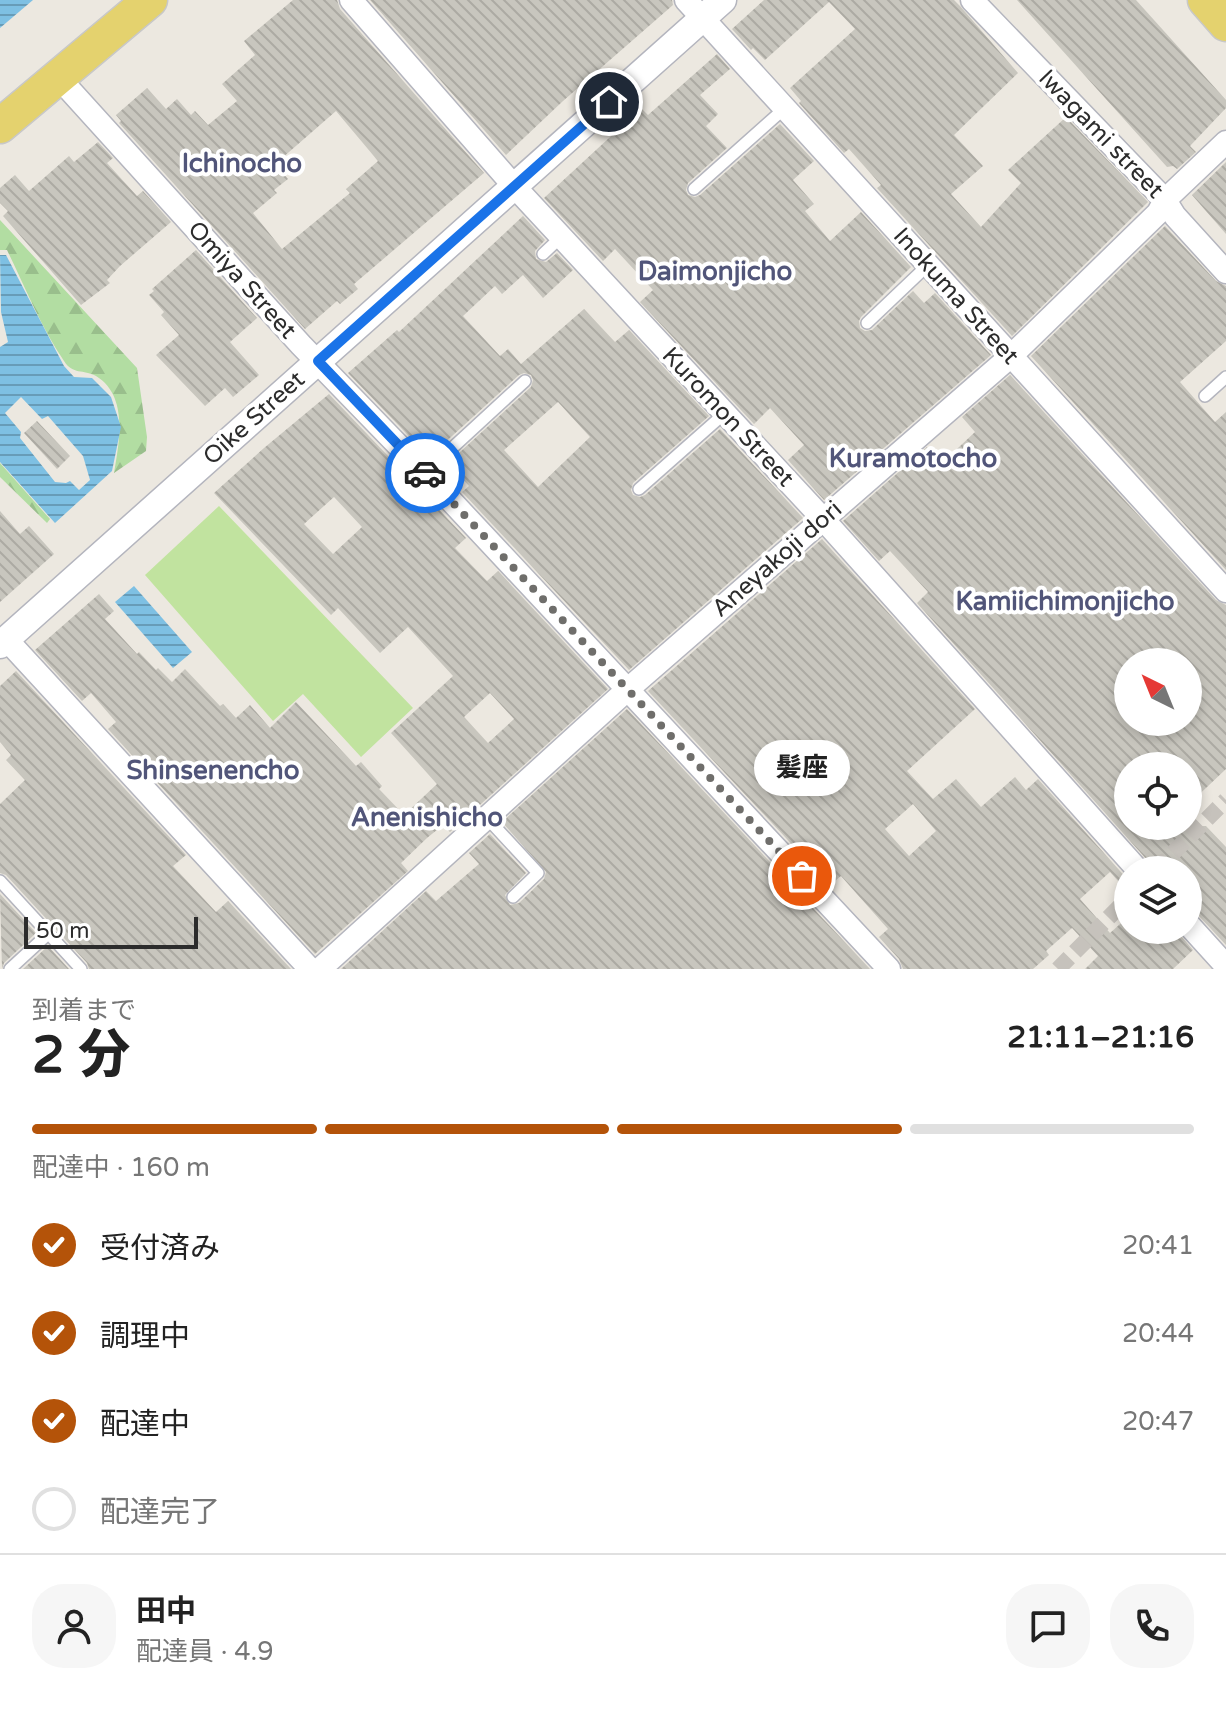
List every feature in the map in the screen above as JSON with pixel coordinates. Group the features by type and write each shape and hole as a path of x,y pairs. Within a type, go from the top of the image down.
{"main road":[{"path":"0,126 150,0"},
{"path":"1205,0 1226,24"}],"street":[{"name":"Kuromon Street","path":"351,0 514,186 823,519 1125,856"},
{"name":"Oike Street","path":"3,642 514,186 695,9 723,0"},
{"name":"Iwagami street","path":"972,0 1165,200 1175,216 1226,272"},
{"name":"Inokuma Street","path":"695,9 1226,591"},
{"name":"Omiya Street","path":"58,77 318,361 889,969"},
{"name":"Aneyakoji dori","path":"320,969 627,690 1011,356 1226,142"},
{"path":"3,642 310,969"},
{"path":"1202,939 1225,963"}],"lane":[{"path":"694,189 785,108"},
{"path":"543,254 561,237"},
{"path":"867,323 928,265"},
{"path":"1205,396 1226,377"},
{"path":"425,473 525,381"},
{"path":"639,489 725,413"},
{"path":"487,818 538,873 513,897"},
{"path":"0,881 81,969"},
{"path":"10,969 48,934"}],"green space":[{"path":"0,220 137,368 147,437 146,451 114,473 119,421 113,395 96,376 75,370 64,361 7,250 0,250"},
{"path":"0,463 50,519 47,523 0,477"},
{"path":"219,506 413,708 361,757 303,694 273,721 145,575"}],"water":[{"path":"0,0 33,0 0,28"},
{"path":"0,255 6,255 64,366 74,377 92,378 111,397 121,427 112,471 55,523 0,462 0,347 8,342 1,312","holes":["21,397 42,419 48,416 83,456 90,480 79,490 70,481 55,482 20,438 21,432 5,413"]},
{"path":"134,586 192,652 173,668 115,602"}],"building":[{"path":"293,0 337,0 340,9 484,173 354,284 358,289 340,304 337,301 305,329 119,123 121,121 116,115 147,88 166,109 177,99 191,115 195,111 208,125 237,101 222,84 255,55 244,41","holes":["336,111 378,161 346,189 350,193 282,249 253,213 288,179 282,172 288,167 281,159"]},
{"path":"370,0 672,0 673,5 506,155"},
{"path":"764,0 954,0 960,6 1018,73 954,135 983,166 951,194 981,227 1021,183 1008,170 1066,117 1148,202 1012,336 877,188 881,185 849,149 844,153 799,103 801,101 790,88 855,29 829,2 765,60 732,29"},
{"path":"1017,0 1136,0 1226,100 1226,108 1190,146 1196,152 1177,169 1167,167"},
{"path":"717,54 730,69 700,95 718,114 706,126 727,148 688,183 688,195 700,195 780,124 814,161 793,180 814,204 805,211 830,241 861,212 911,267 861,317 860,328 872,330 913,291 924,303 935,293 991,355 824,500 788,460 804,445 770,408 754,424 640,302 653,290 615,249 603,261 544,198 642,109 648,115"},
{"path":"98,142 113,158 107,163 137,196 143,191 171,222 120,266 107,280 110,283 81,305 3,216 8,211 0,203 0,188 15,175 29,191 69,156 74,162"},
{"path":"1226,162 1226,234 1192,195"},
{"path":"523,216 545,240 535,251 536,259 546,262 557,253 573,270 543,298 523,275 502,294 495,286 463,316 500,356 508,349 521,364 584,309 615,342 629,330 709,416 633,483 633,495 645,495 720,429 803,518 629,670 462,492 469,486 448,463 531,387 531,375 519,375 429,457 348,373 397,330 399,332","holes":["558,402 590,437 538,487 504,450"]},
{"path":"1165,226 1216,281 1226,286 1226,341 1180,382 1215,422 1226,412 1226,570 1031,356"},
{"path":"196,250 257,318 230,342 259,375 233,397 225,388 205,406 156,355 179,335 149,295"},
{"path":"1010,375 1216,600 1226,605 1226,769 1202,792 1202,752 1114,752 1114,823 917,603 928,592 890,551 879,561 843,521 927,447 942,463 975,432 962,417"},
{"path":"329,394 466,538 455,548 487,581 498,571 608,689 450,832 443,825 427,838 401,863 408,871 315,954 108,729 116,722 91,693 82,701 35,650 99,594 114,611 105,619 137,654 139,652 172,682 185,669 220,706 223,704 236,718 250,705 270,728 296,702 356,766 361,762 382,786 379,789 404,815 437,784 391,733 453,676 408,627 380,653 338,608 331,615 214,493","holes":["334,497 362,527 333,554 304,524","490,693 514,719 488,743 464,717"]},
{"path":"37,421 70,456 57,469 24,433"},
{"path":"0,511 20,534 29,526 54,554 0,602"},
{"path":"822,539 975,709 907,771 933,799 956,779 981,807 1015,777 1026,790 1038,779 1114,864 1114,876 1110,872 1080,899 1110,933 1114,929 1114,944 1188,944 1193,950 1173,969 1085,969 1098,956 1072,928 1046,951 1049,955 1033,969 903,969 899,959 879,937 888,929 841,876 830,885 648,691","holes":["913,804 936,831 909,856 885,829"]},
{"path":"16,671 186,855 173,866 216,912 228,901 291,969 89,969 87,963 6,875 0,873 0,804 25,780 6,760 11,755 0,742 0,686"},
{"path":"627,709 870,969 341,969 426,891 436,901 479,864 469,853 490,834 526,873 505,895 510,905 519,903 544,879 546,872 502,822"},
{"path":"1202,826 1206,826 1226,847 1226,945 1202,919 1202,856 1144,856 1129,840 1202,840"},
{"path":"0,894 36,933 4,963 2,969"},
{"path":"48,946 69,969 23,969"}],"tunnel":[{"path":"1170,856 1226,800"},
{"path":"1058,969 1114,912"}],"way so far":[{"path":"425,473 802,876"}],"place":[{"name":"髪座","path":"802,876"}],"district":[{"name":"Ichinocho","path":"242,163"},
{"name":"Daimonjicho","path":"715,271"},
{"name":"Kuramotocho","path":"913,458"},
{"name":"Kamiichimonjicho","path":"1065,601"},
{"name":"Shinsenencho","path":"213,770"},
{"name":"Anenishicho","path":"427,817"}],"route":[{"path":"425,473 318,361 609,102"}]}
